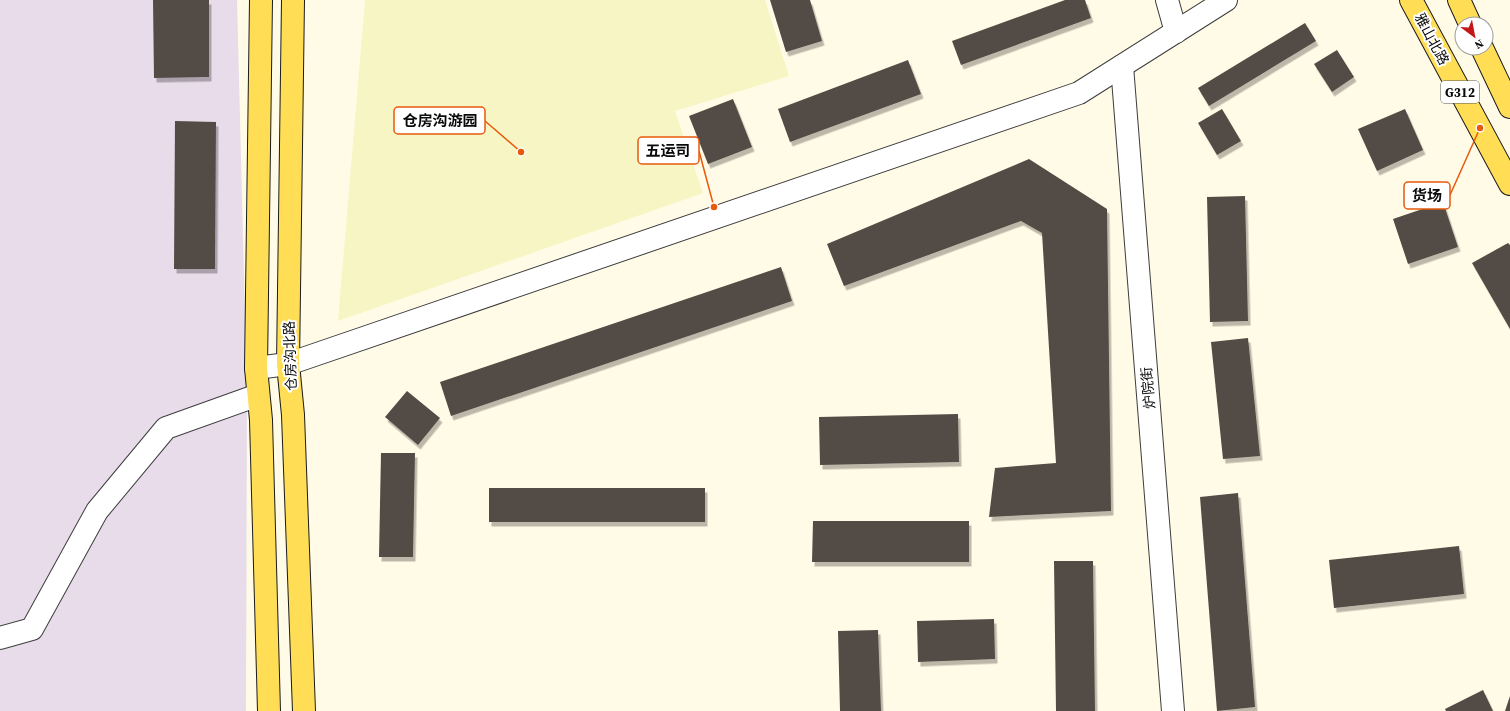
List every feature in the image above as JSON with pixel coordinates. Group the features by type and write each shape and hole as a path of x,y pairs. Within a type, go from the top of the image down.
{"main road":[{"path":"261,0 256,368 261,428 269,711"},
{"name":"仓房沟北路","path":"293,0 288,364 293,415 304,711"},
{"name":"雅山北路","path":"1410,0 1510,184"},
{"path":"1459,0 1466,16"},
{"name":"G312","path":"1486,56 1510,108"}],"street":[{"path":"1167,0 1176,32"},
{"path":"256,368 288,364 1079,93 1226,0"},
{"name":"炉院街","path":"1122,66 1173,711"},
{"path":"0,638 32,629 97,511 166,428 258,396"}],"shaded area":[{"path":"0,0 237,0 247,393 246,711 0,711"},
{"path":"365,0 765,0 789,76 675,111 703,193 338,321"}],"building":[{"path":"153,0 209,0 209,77 154,78"},
{"path":"770,0 810,0 822,41 786,52"},
{"path":"1065,0 1085,0 1091,18 961,65 952,41"},
{"path":"1305,23 1316,41 1209,106 1198,88"},
{"path":"1337,50 1354,77 1332,92 1314,64"},
{"path":"908,60 921,94 790,142 778,109"},
{"path":"733,99 752,147 708,164 689,116"},
{"path":"1222,109 1241,141 1217,155 1198,123"},
{"path":"1405,109 1423,150 1377,171 1358,129"},
{"path":"175,121 216,122 215,269 174,269"},
{"path":"1029,159 1107,209 1111,511 989,517 995,468 1056,463 1042,233 1021,221 844,286 827,244"},
{"path":"1245,196 1248,321 1210,322 1207,197"},
{"path":"1443,202 1458,247 1408,264 1393,219"},
{"path":"1508,243 1510,245 1510,329 1472,263"},
{"path":"781,267 792,301 451,416 440,382"},
{"path":"1248,338 1260,456 1223,459 1211,342"},
{"path":"407,391 440,418 418,445 385,417"},
{"path":"958,414 959,462 820,465 819,417"},
{"path":"381,453 415,453 413,557 379,557"},
{"path":"489,488 705,488 705,522 489,522"},
{"path":"1238,493 1255,707 1217,711 1200,497"},
{"path":"813,521 969,521 969,562 812,562"},
{"path":"1459,546 1464,594 1334,608 1329,560"},
{"path":"1054,561 1093,561 1095,711 1056,711"},
{"path":"994,619 995,659 918,662 917,621"},
{"path":"878,630 881,711 840,711 838,631"},
{"path":"1483,690 1493,711 1446,711 1445,709"},
{"path":"1510,696 1510,711 1505,711"}],"place":[{"name":"货场","path":"1480,128"},
{"name":"仓房沟游园","path":"521,152"},
{"name":"五运司","path":"714,207"}]}
